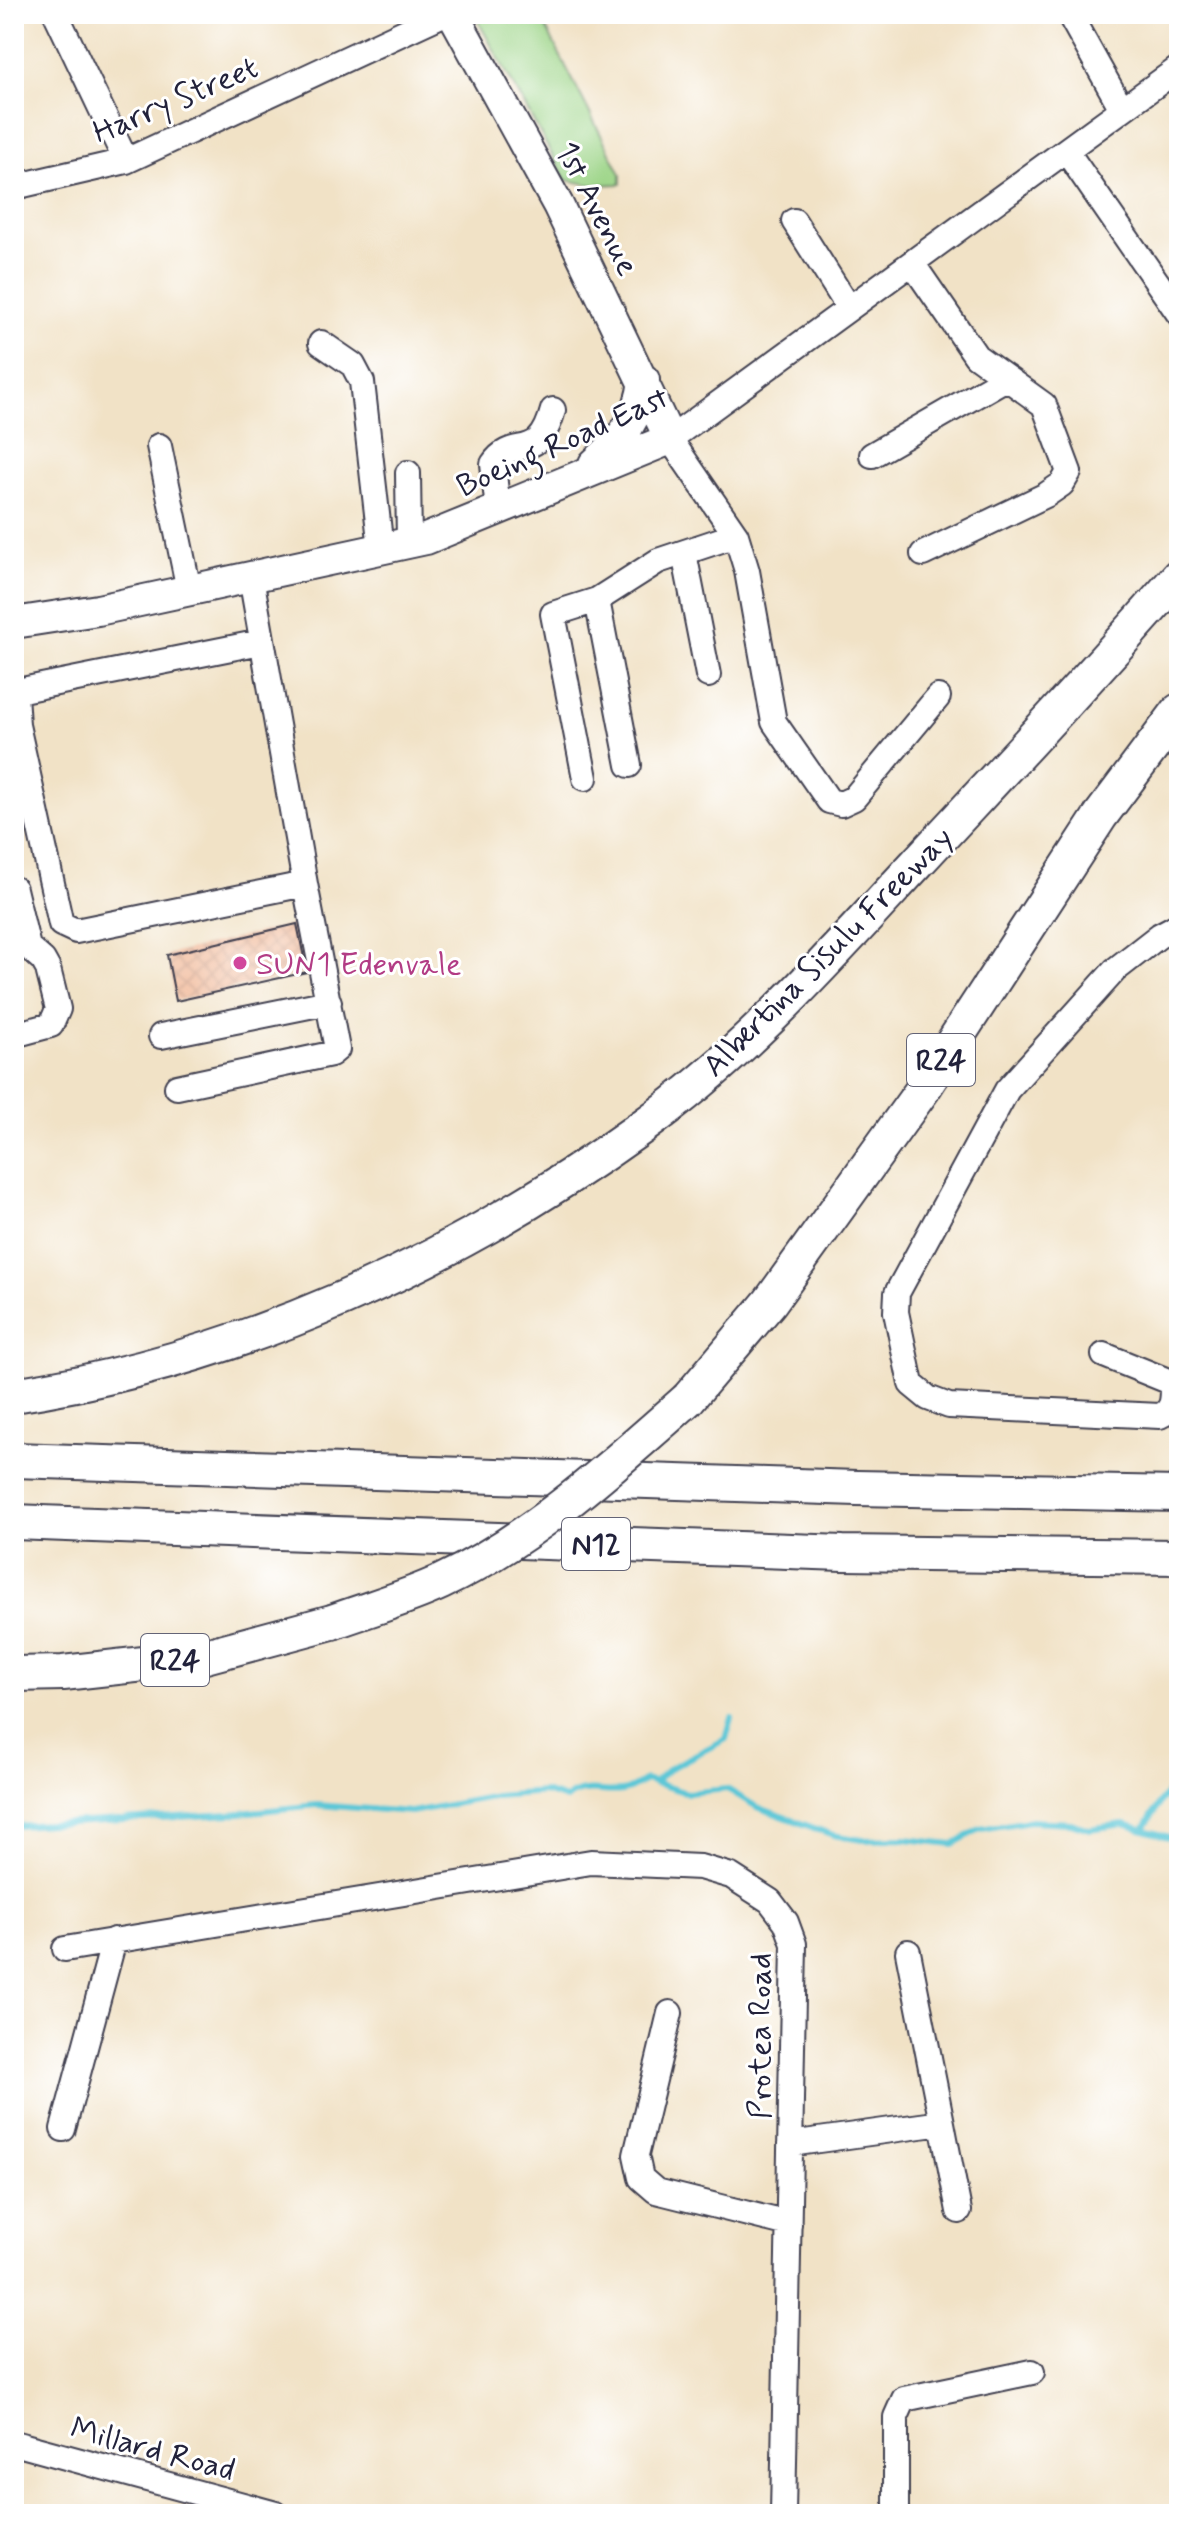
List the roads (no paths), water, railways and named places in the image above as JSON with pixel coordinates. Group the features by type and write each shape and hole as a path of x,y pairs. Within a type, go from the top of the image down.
{"highway":[{"name":"Albertina Sisulu Freeway","path":"14,1395 74,1386 184,1357 371,1288 456,1245 644,1126 755,1034 873,911 1179,576"},
{"name":"R24","path":"14,1674 63,1673 198,1658 332,1622 441,1582 522,1534 586,1488 688,1399 770,1302 921,1092 1101,815 1179,711"},
{"name":"N12","path":"14,1460 841,1488 1179,1494"},
{"name":"N12","path":"14,1522 843,1553 1179,1557"}],"main road":[{"name":"1st Avenue","path":"453,14 558,205 670,439"},
{"path":"578,479 619,442 632,424 642,403 644,380"},
{"name":"Boeing Road East","path":"14,623 395,546 498,511 670,439"}],"street":[{"path":"56,14 126,161"},
{"name":"Harry Street","path":"14,187 126,161 443,14"},
{"path":"1069,14 1122,109"},
{"name":"Boeing Road East","path":"670,439 1179,68"},
{"path":"1067,152 1179,314"},
{"path":"794,221 849,308"},
{"path":"912,263 965,343 1044,405 1068,463 1066,478 1046,495 923,554"},
{"path":"321,343 359,373 395,546"},
{"path":"872,455 1006,378"},
{"path":"498,511 493,464 512,450 540,441 547,432 553,410"},
{"path":"670,439 736,535 747,571 774,722 829,801 841,804 854,798 938,697"},
{"path":"159,446 189,590"},
{"path":"395,546 408,473"},
{"path":"585,778 551,619 558,611 597,600 658,561 736,535"},
{"path":"684,553 708,675"},
{"path":"177,1087 331,1054 337,1049 338,1040 305,884 251,577"},
{"path":"597,600 629,765"},
{"path":"261,642 22,690 15,694 17,725 61,924 76,931 305,884"},
{"path":"14,889 21,951 43,960 58,1009 51,1025 14,1035"},
{"path":"1104,1355 1173,1383 1172,1405 1167,1413 1144,1416 949,1406 928,1398 911,1384 896,1298 1007,1090 1115,970 1160,935 1179,925"},
{"path":"161,1036 329,1002"},
{"name":"Protea Road","path":"65,1949 591,1862 700,1867 731,1876 770,1901 786,1922 794,1944 783,2514"},
{"path":"63,2129 114,1940"},
{"path":"908,1952 959,2211"},
{"path":"670,2013 636,2155 641,2178 656,2191 789,2224"},
{"path":"790,2144 942,2123"},
{"path":"896,2514 896,2417 904,2399 1032,2372"},
{"name":"Millard Road","path":"14,2443 276,2514"}],"waterway":[{"path":"654,1783 670,1768 726,1739 732,1718"},
{"path":"1145,1827 1179,1773"},
{"path":"14,1826 231,1814 317,1805 411,1812 496,1796 544,1792 566,1799 580,1792 625,1790 645,1780 687,1793 727,1789 757,1807 833,1835 862,1840 905,1839 953,1844 980,1829 1030,1821 1071,1823 1089,1829 1124,1824 1179,1840"}],"place":[{"name":"SUN1 Edenvale","path":"240,963"}]}
